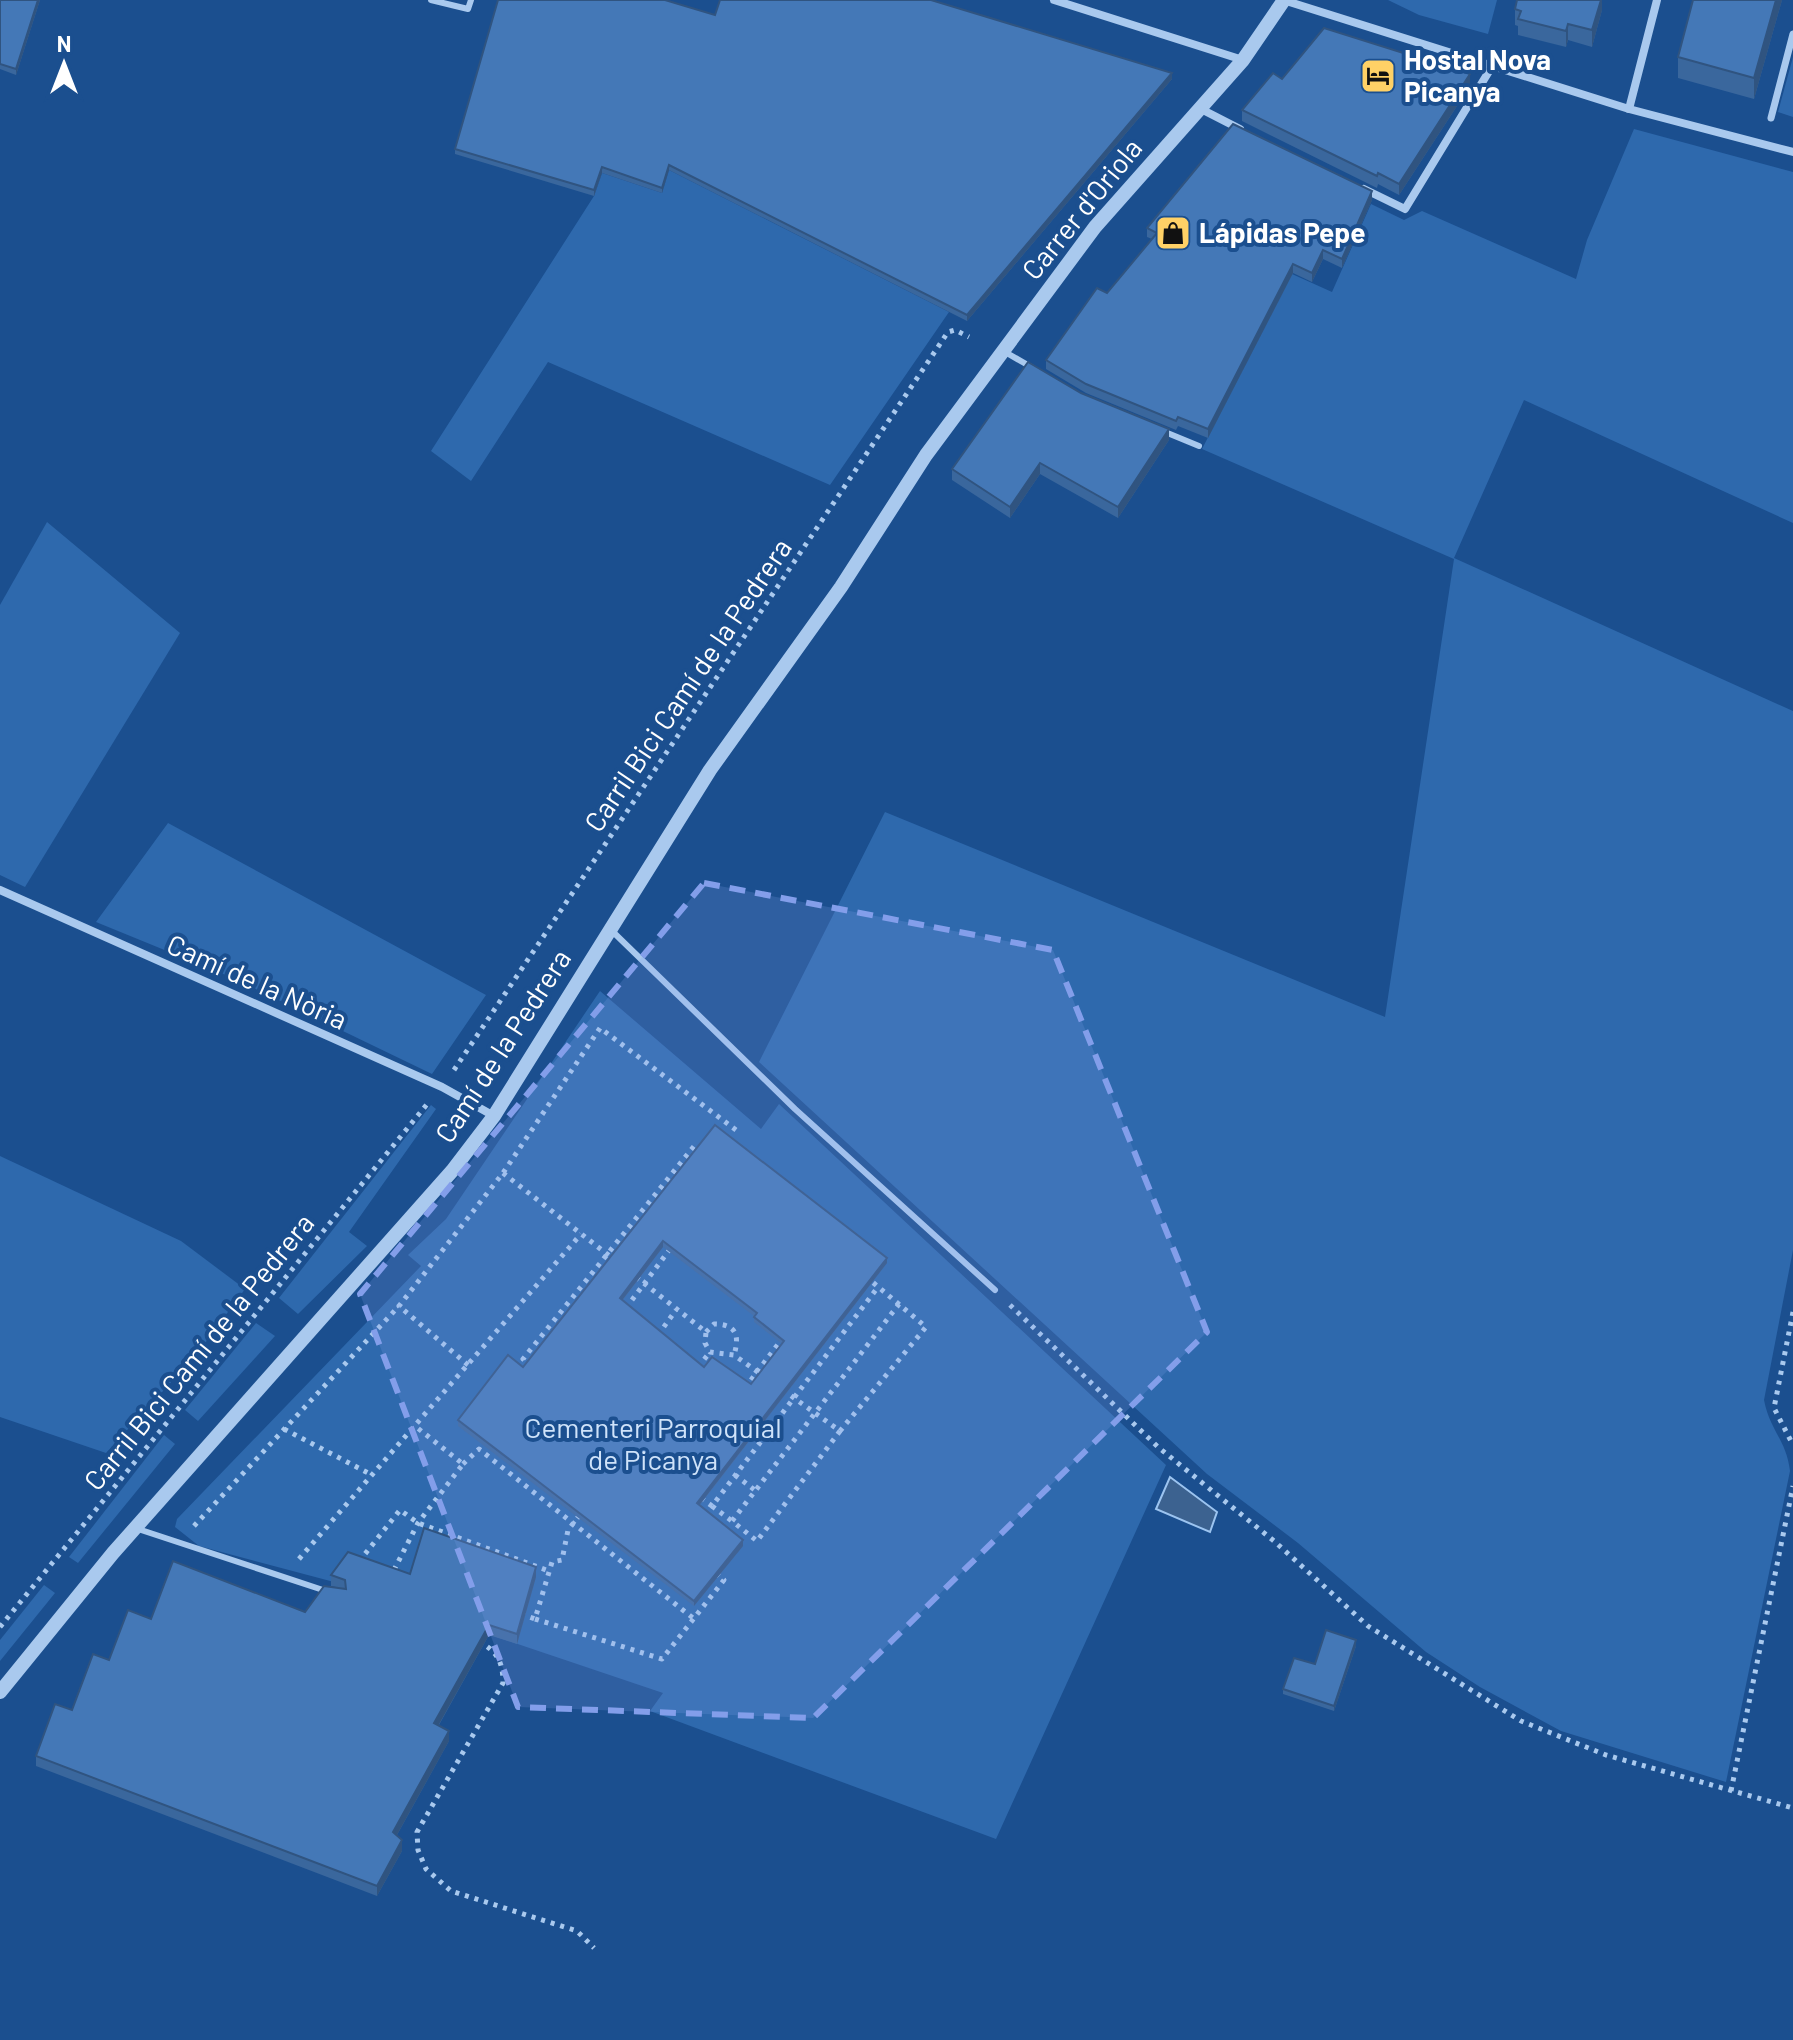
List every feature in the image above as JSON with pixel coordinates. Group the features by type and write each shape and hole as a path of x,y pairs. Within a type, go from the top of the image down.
{"street":[{"path":"1054,0 1079,4 1243,60"},
{"path":"1284,0 1491,68 1629,109 1793,152"},
{"name":"Carrer d'Oriola","path":"926,455 1095,227 1243,60 1284,0"},
{"path":"1629,109 1657,0"},
{"path":"1771,118 1793,34"},
{"path":"1349,182 1405,209 1491,68"},
{"path":"1201,109 1252,134"},
{"name":"Camí de la Pedrera","path":"0,1692 135,1528 452,1171 494,1116 710,770 841,587 926,455"},
{"name":"Camí de la Nòria","path":"0,890 442,1087 494,1116"}],"lane":[{"path":"431,0 468,9 471,0"},
{"path":"1004,351 1045,375"},
{"path":"1155,428 1199,446"},
{"path":"610,929 795,1109 995,1290"},
{"path":"135,1528 341,1595"}],"path":[{"name":"Carril Bici Camí de la Pedrera","path":"448,1079 948,332 955,330 969,337"},
{"path":"204,1534 190,1530 399,1306 503,1173 600,1028 736,1130"},
{"name":"Carril Bici Camí de la Pedrera","path":"0,1627 428,1102"},
{"path":"542,1375 523,1359 695,1145 708,1154"},
{"path":"503,1173 620,1264"},
{"path":"666,1181 677,1190"},
{"path":"286,1556 300,1559 581,1234"},
{"path":"617,1319 673,1246"},
{"path":"633,1274 706,1332"},
{"path":"700,1497 757,1541 840,1431 926,1327 867,1278"},
{"path":"712,1506 878,1287"},
{"path":"995,1290 1158,1447 1274,1541 1368,1626 1521,1721 1606,1755 1793,1808"},
{"path":"732,1521 899,1304"},
{"path":"399,1306 468,1365"},
{"path":"650,1346 676,1310"},
{"path":"1793,1312 1774,1408 1793,1445"},
{"path":"710,1352 705,1343 706,1332 714,1324 727,1324 735,1330 739,1339 734,1355"},
{"path":"739,1395 786,1334"},
{"path":"710,1352 734,1355 770,1380"},
{"path":"691,1376 710,1352"},
{"path":"782,1389 840,1431"},
{"path":"415,1426 463,1464"},
{"path":"284,1429 372,1475"},
{"path":"394,1570 418,1523 463,1464 489,1437"},
{"path":"479,1449 693,1618"},
{"path":"735,1475 756,1491"},
{"path":"1731,1791 1793,1486"},
{"path":"372,1563 361,1559 400,1510 418,1523 549,1571"},
{"path":"535,1619 552,1562 562,1560 568,1530 584,1510"},
{"path":"383,1567 408,1575"},
{"path":"507,1609 662,1659 724,1580 712,1570"},
{"path":"472,1637 491,1649 503,1664 503,1683 417,1832 418,1850 426,1869 451,1891 577,1931 594,1948"}],"highlighted area":[{"path":"704,883 1053,950 1207,1332 813,1718 518,1707 360,1294"}],"green space":[{"path":"1388,0 1497,0 1488,34 1419,15"},
{"path":"1793,57 1793,117 1778,112"},
{"path":"1634,129 1793,172 1793,523 1524,400 1454,558 1793,711 1793,1250 1764,1400 1790,1471 1726,1782 1561,1731 1480,1687 1426,1652 1298,1543 1207,1474 759,1062 885,812 1385,1017 1454,559 1202,449 1292,274 1332,292 1371,204 1404,220 1422,211 1576,279 1587,240"},
{"path":"669,170 949,312 830,485 548,362 471,481 431,451 594,196 602,173 662,193"},
{"path":"47,522 180,633 25,887 0,875 0,605"},
{"path":"168,823 486,995 432,1074 233,978 96,922"},
{"name":"Cementeri Parroquial de Picanya","path":"600,991 761,1129 779,1104 1166,1465 996,1839 650,1711 663,1693 334,1582 199,1546 175,1527 177,1519 421,1266 408,1255 446,1219"},
{"path":"431,1105 436,1109 349,1232 367,1246 298,1314 279,1298"},
{"path":"0,1156 181,1241 245,1289 197,1354 106,1453 0,1417"},
{"path":"256,1323 275,1336 198,1421 185,1410"},
{"path":"164,1435 175,1444 78,1563 69,1557"},
{"path":"44,1585 55,1593 0,1661 0,1640"}],"shaded area":[{"path":"1170,1477 1217,1512 1210,1532 1156,1509"}],"building":[{"path":"0,0 38,0 16,69 0,64"},
{"path":"498,0 665,0 715,15 720,0 931,0 1172,73 967,315 669,165 662,188 602,167 594,190 455,149"},
{"path":"1517,0 1601,0 1592,30 1568,24 1566,31 1518,19 1521,11 1515,9"},
{"path":"1693,0 1776,0 1754,78 1678,57"},
{"path":"1324,28 1470,74 1399,184 1242,110 1273,73 1282,79"},
{"path":"1233,124 1372,191 1342,259 1323,250 1312,273 1293,264 1208,429 1178,417 1176,421 1086,384 1046,360 1097,288 1107,293 1157,233 1147,228"},
{"path":"1028,362 1081,393 1169,429 1118,507 1040,463 1010,507 952,469"},
{"path":"715,1125 887,1258 697,1503 743,1540 694,1601 458,1420 508,1355 523,1367","holes":["663,1241 757,1313 754,1317 784,1341 751,1384 712,1357 704,1367 620,1298"]},
{"path":"424,1528 536,1567 517,1634 489,1625 434,1723 449,1731 393,1832 402,1840 377,1886 36,1756 55,1704 72,1710 93,1654 109,1660 128,1610 151,1619 173,1561 305,1612 324,1586 346,1589 345,1580 331,1575 348,1552 410,1574"},
{"path":"1326,1630 1356,1640 1334,1706 1283,1689 1294,1658 1315,1664"}],"place":[{"name":"Hostal Nova Picanya","path":"1378,76"},
{"name":"Lápidas Pepe","path":"1173,233"}]}
